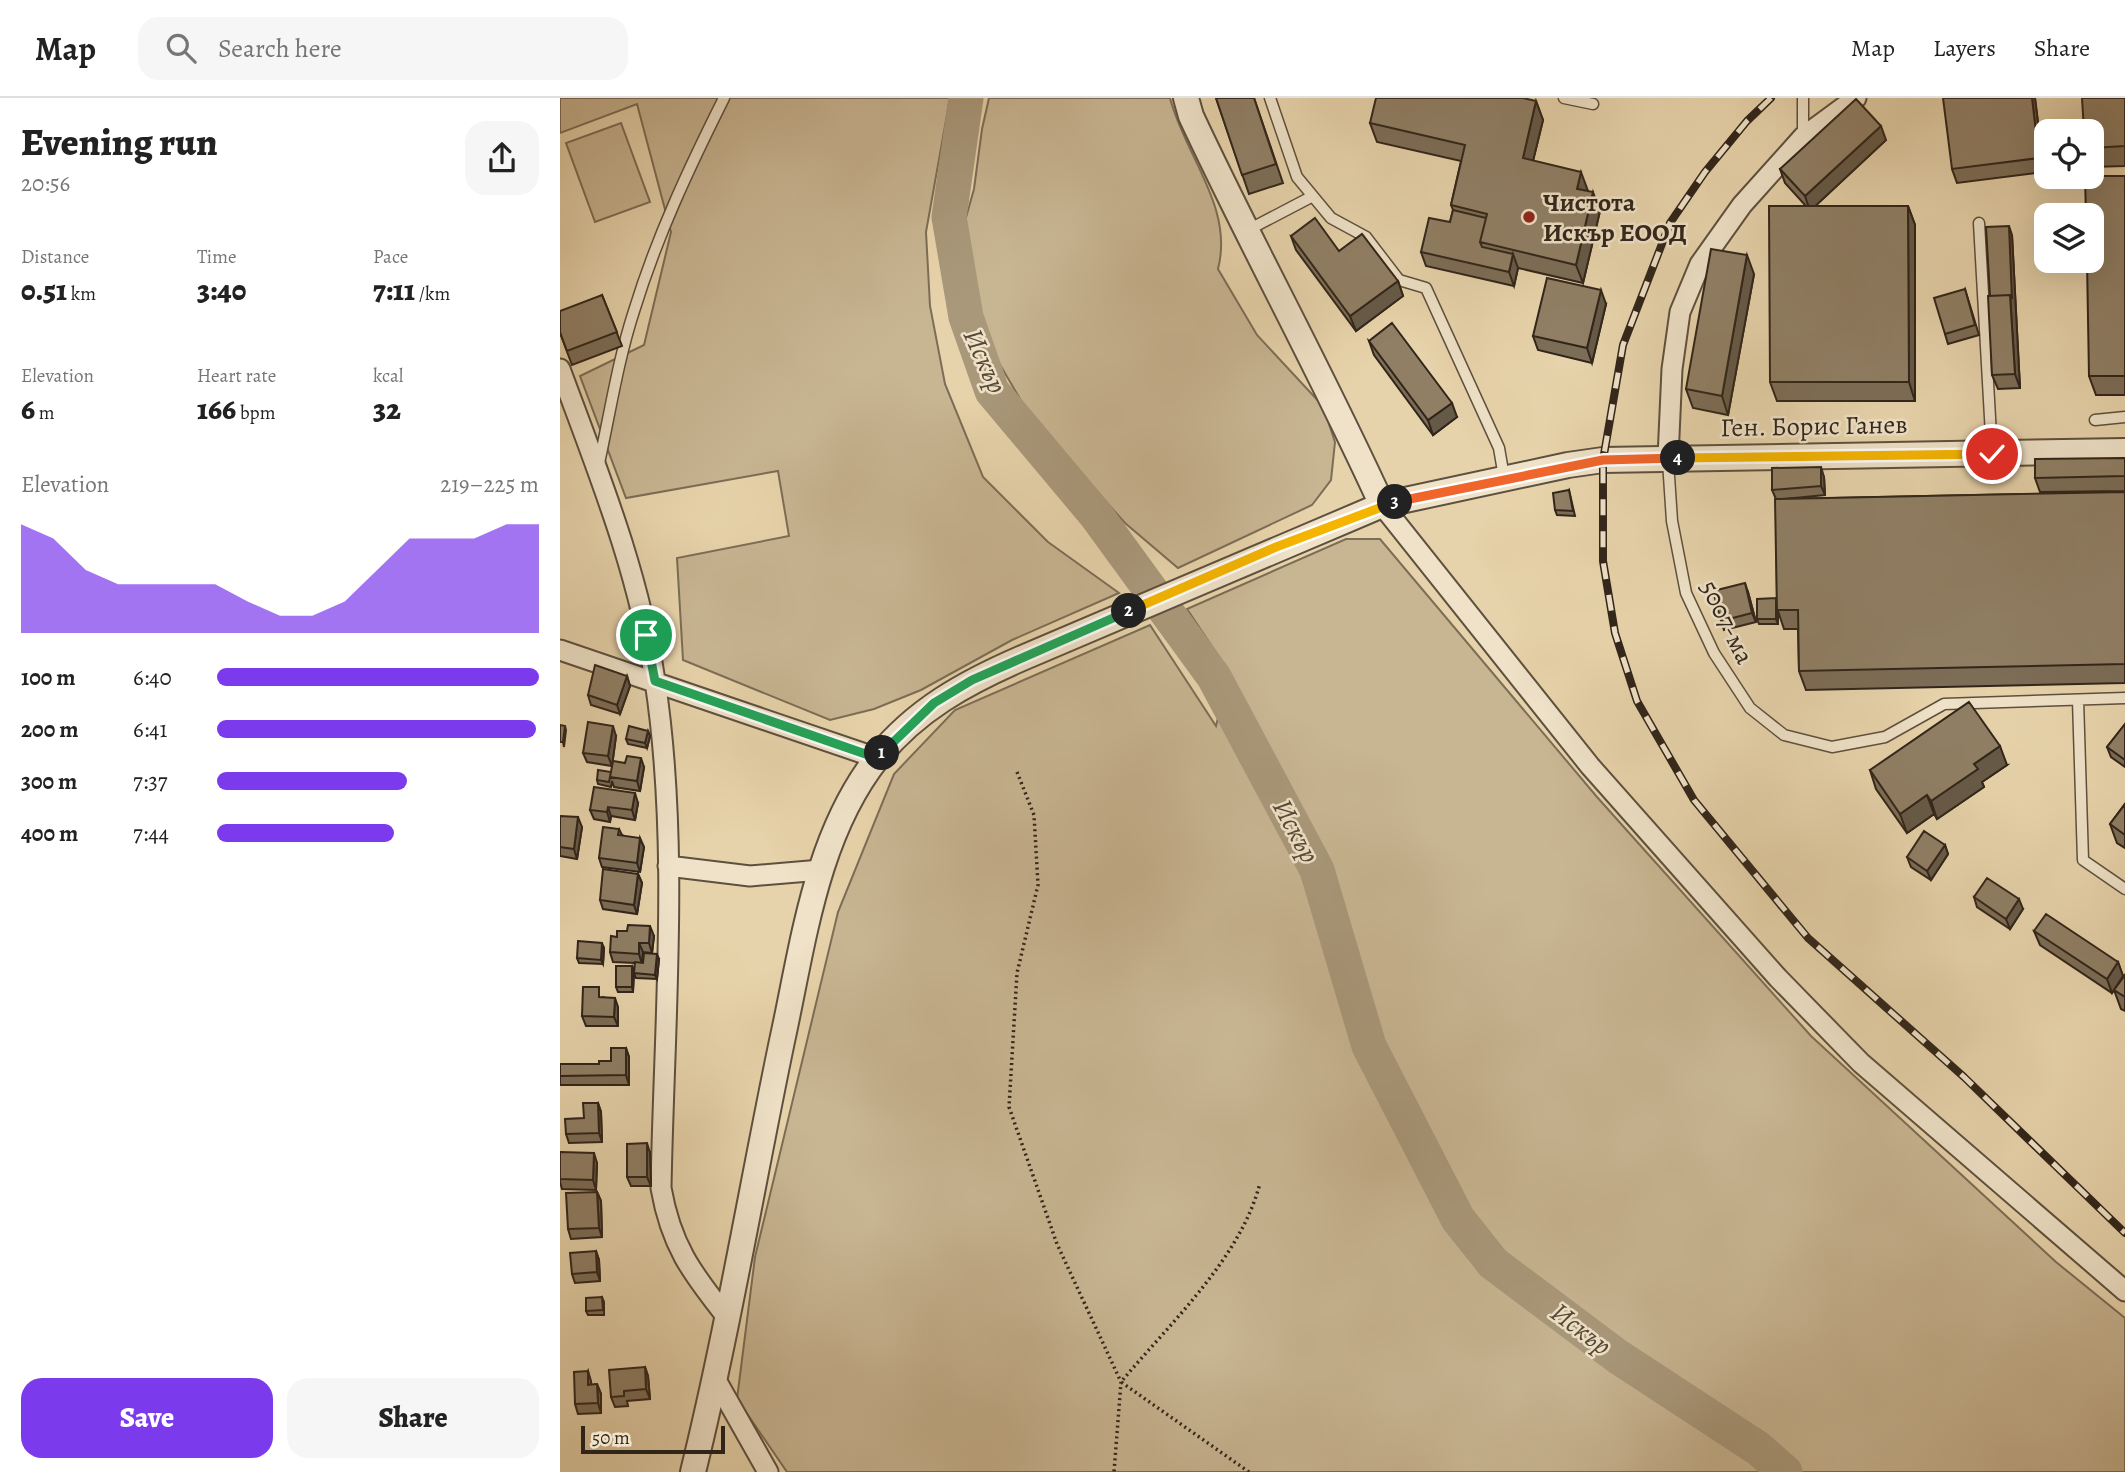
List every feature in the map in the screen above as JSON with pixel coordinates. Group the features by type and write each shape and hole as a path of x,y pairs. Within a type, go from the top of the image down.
{"street":[{"path":"1186,98 1191,117 1245,232 1331,394 1382,505 1590,766 1778,978 1861,1063 2125,1291"},
{"path":"1668,458 1672,369 1681,312 1700,264 1742,205 1803,137 1856,98"},
{"path":"561,375 598,467 633,573 655,681 668,866 661,1188 667,1223 677,1248 693,1275 726,1315"},
{"name":"Ген. Борис Ганев","path":"693,1472 716,1380 726,1315 769,1103 821,870 840,821 877,758 934,703 972,680 1276,547 1382,505 1504,478 1603,460 2125,451"},
{"path":"560,650 877,758"},
{"path":"668,866 750,876 821,870"},
{"path":"716,1380 768,1472"}],"lane":[{"path":"598,467 633,314 654,248 681,183 724,98"},
{"path":"1270,98 1297,177 1331,218 1366,237 1399,280 1426,288 1500,448 1504,478"},
{"path":"1564,98 1593,104"},
{"path":"1803,98 1803,137"},
{"path":"1245,232 1313,196"},
{"path":"1979,223 1992,454"},
{"path":"2095,419 2125,417"},
{"name":"5007-ма","path":"1668,458 1672,521 1686,593 1714,653 1750,708 1784,735 1832,747 1885,737 1944,704 2078,700"},
{"path":"2125,698 2078,700 2083,860 2125,889"}],"path":[{"path":"1017,772 1034,815 1038,885 1017,973 1009,1107 1058,1244 1121,1381 1114,1472"},
{"path":"1121,1381 1227,1255 1256,1199 1260,1183"},
{"path":"1121,1381 1249,1472"}],"shaded area":[{"path":"560,98 950,98 926,232 930,306 945,384 983,477 1048,542 1119,593 1012,640 921,690 874,709 830,720 683,660 677,558 789,536 778,471 626,498 580,376 644,345 671,232 637,104 560,133"},
{"path":"989,98 1170,98 1214,203 1221,246 1218,269 1257,335 1323,406 1335,442 1331,480 1312,505 1178,568 1125,523 1030,416 982,334 965,221 974,189"},
{"path":"621,123 650,202 595,222 566,143"},
{"path":"1346,539 1380,539 1597,797 1811,1036 2056,1262 2125,1318 2125,1472 787,1472 737,1399 755,1257 838,912 894,774 955,710 1150,625 1216,726 1229,672 1187,609"}],"building":[{"path":"1216,98 1254,98 1276,164 1242,175"},
{"path":"1376,98 1523,98 1536,101 1523,158 1581,172 1577,189 1593,192 1576,265 1480,242 1487,214 1451,205 1465,145 1370,123"},
{"path":"1943,98 2032,98 2034,159 1952,169"},
{"path":"2082,98 2125,98 2125,146 2104,147 2104,119 2083,119"},
{"path":"1856,99 1881,126 1805,196 1780,169"},
{"path":"2104,176 2125,176 2125,376 2089,376 2087,273 2104,273 2104,203 2086,203 2085,189 2104,189"},
{"path":"1769,206 1908,206 1909,382 1770,382"},
{"path":"1453,210 1486,218 1480,242 1482,247 1513,254 1509,272 1421,252 1429,218 1450,222"},
{"path":"1315,218 1339,251 1362,234 1398,281 1350,316 1291,236"},
{"path":"2009,226 2012,299 2010,295 1990,296 1986,227"},
{"path":"1711,249 1747,255 1722,396 1686,389"},
{"path":"1547,278 1601,290 1587,348 1533,336"},
{"path":"1965,289 1975,325 1945,334 1934,298"},
{"path":"602,295 617,332 567,351 560,332 560,311"},
{"path":"2010,295 2015,374 1992,375 1988,296"},
{"path":"1392,323 1452,403 1428,420 1369,341"},
{"path":"2125,458 2125,476 2035,478 2035,459"},
{"path":"1821,467 1821,486 1772,490 1772,468"},
{"path":"1569,490 1573,511 1555,510 1553,493"},
{"path":"2125,492 2125,664 1799,671 1798,610 1777,610 1775,499"},
{"path":"1745,583 1752,613 1721,621 1713,591"},
{"path":"1776,598 1776,619 1757,619 1757,599"},
{"path":"595,665 627,676 617,705 588,695"},
{"path":"1969,702 2000,746 1974,764 1978,769 1931,801 1927,795 1900,814 1870,770"},
{"path":"588,722 613,726 608,756 583,753"},
{"path":"2125,724 2125,760 2107,747"},
{"path":"560,725 565,726 563,742 560,742"},
{"path":"629,726 648,731 645,743 626,739"},
{"path":"627,756 641,758 637,781 610,777 613,761 625,763"},
{"path":"598,770 611,772 609,782 597,780"},
{"path":"594,787 635,793 632,810 608,807 607,812 590,810"},
{"path":"2125,804 2125,835 2110,824"},
{"path":"560,816 578,817 574,849 560,847"},
{"path":"603,827 619,829 618,835 640,838 637,863 599,858"},
{"path":"1924,831 1945,845 1927,871 1907,857"},
{"path":"603,869 638,874 634,905 600,900"},
{"path":"1987,878 2019,899 2006,919 1974,897"},
{"path":"2046,914 2118,962 2107,979 2034,931"},
{"path":"628,925 650,926 649,943 639,943 639,954 610,952 611,936 617,937 617,931 627,931"},
{"path":"578,941 602,943 601,960 577,958"},
{"path":"644,953 657,954 655,975 634,973 635,962 643,963"},
{"path":"616,966 632,966 632,987 616,987"},
{"path":"2125,975 2125,997 2114,990"},
{"path":"583,987 599,987 599,997 615,998 614,1017 582,1016"},
{"path":"611,1048 626,1048 626,1075 560,1076 560,1064 599,1064 599,1061 611,1061"},
{"path":"583,1103 598,1103 599,1133 566,1134 565,1119 584,1118"},
{"path":"647,1143 647,1177 627,1177 627,1144"},
{"path":"560,1152 594,1153 593,1180 560,1179"},
{"path":"597,1192 599,1228 568,1229 566,1193"},
{"path":"596,1251 597,1272 572,1274 570,1253"},
{"path":"602,1297 603,1310 586,1311 586,1298"},
{"path":"645,1367 646,1389 624,1391 624,1396 611,1397 609,1370"},
{"path":"588,1371 588,1385 597,1384 598,1403 575,1404 574,1372"}],"waterway":[{"name":"Искър","path":"966,98 949,217 966,317 992,391 1096,515 1214,677 1317,870 1369,1046 1458,1219 1493,1263 1617,1356 1759,1449 1785,1472"}],"railway":[{"path":"1771,98 1747,121 1705,172 1670,223 1623,345 1603,460 1603,561 1615,633 1637,701 1694,800 1808,938 1964,1077 2125,1233"}],"place":[{"name":"Чистота Искър ЕООД","path":"1529,217"}],"route":[{"path":"646,635 655,681 877,758 934,703 972,680 1276,547 1382,505 1504,478 1603,460 1992,454"}]}
